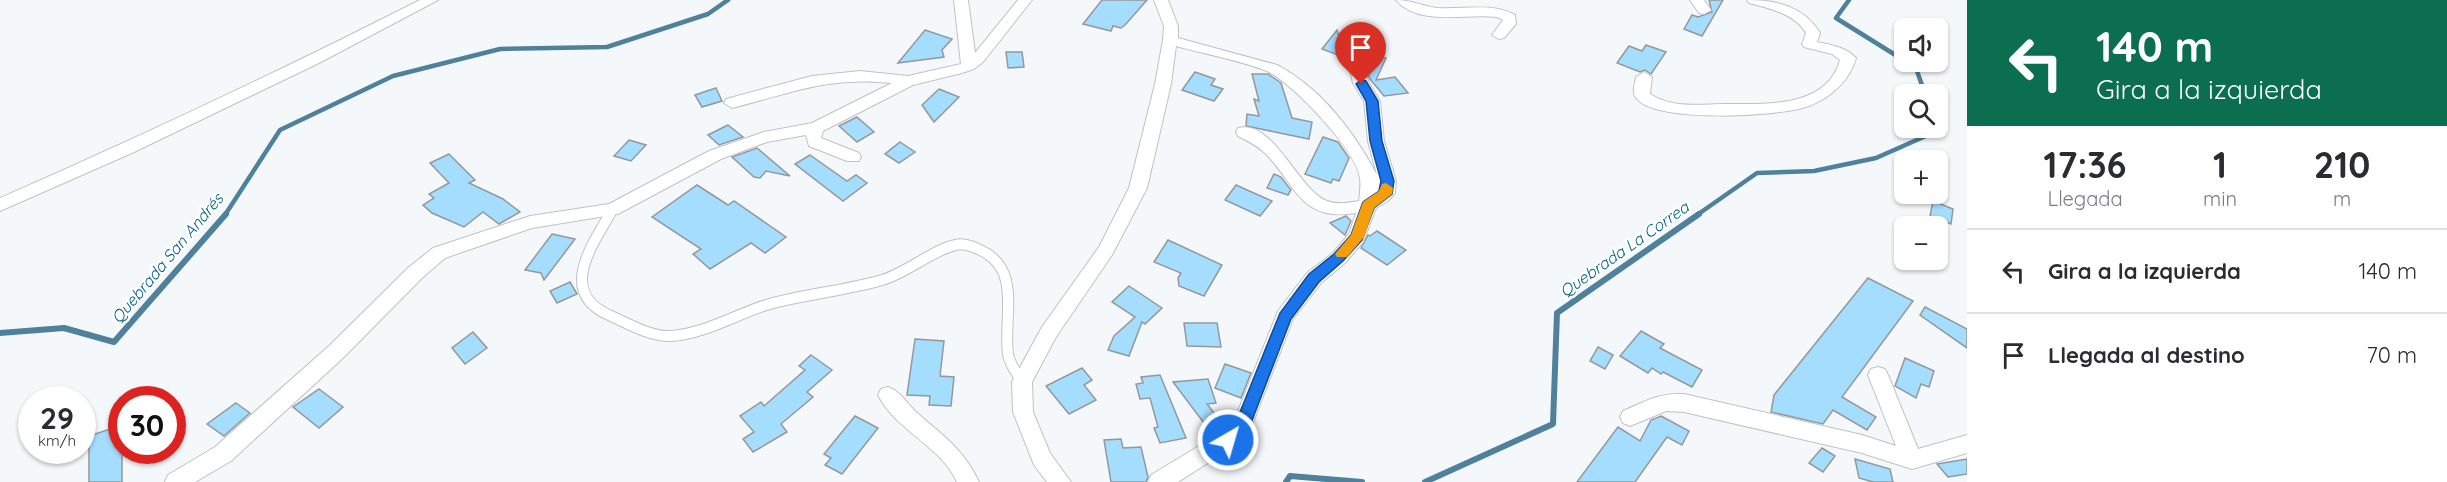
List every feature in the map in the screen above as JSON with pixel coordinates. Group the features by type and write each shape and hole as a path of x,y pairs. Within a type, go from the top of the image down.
{"street":[{"path":"0,205 126,149 314,60 431,0"},
{"path":"962,0 969,66"},
{"path":"176,482 193,474 223,454 337,351 415,273 439,253 530,222 612,210 715,154 764,137 816,128 908,81 932,77 969,66 978,59 1025,0"},
{"path":"1060,482 1042,458 1023,412 1022,382 1049,332 1106,250 1138,188 1163,84 1172,26 1161,0"},
{"path":"1403,0 1426,12 1501,13 1510,18 1509,24 1500,35"},
{"path":"1644,77 1641,92 1643,97 1657,104 1686,110 1792,107 1819,96 1841,78 1848,58 1837,51 1809,44 1813,33 1805,22 1785,10 1754,0"},
{"path":"1159,482 1240,432 1285,316 1314,278 1339,258 1357,237 1368,205 1369,176 1353,146 1325,112 1287,76 1272,68 1170,40"},
{"path":"1244,132 1274,153 1316,205 1337,211 1368,205 1386,194 1387,181 1376,141 1372,101 1361,84 1358,70"},
{"path":"732,103 792,86 859,75 883,76 908,81"},
{"path":"816,128 813,138 815,142 853,157"},
{"path":"1878,375 1912,460"},
{"path":"888,395 897,409 952,455 964,468 968,482"},
{"path":"1630,417 1665,402 1684,403 1872,447 1912,460 1967,444"}],"lane":[{"path":"612,210 584,259 582,287 588,301 606,314 644,330 668,336 687,334 767,305 884,280 957,244 977,248 996,259 1004,269 1007,283 1008,356 1022,382"}],"building":[{"path":"1102,0 1147,0 1125,25 1121,28 1113,26 1111,31 1083,24"},
{"path":"1709,0 1723,0 1702,36 1684,29 1692,15 1698,17 1712,12"},
{"path":"925,30 952,39 942,50 944,57 898,63"},
{"path":"1337,30 1346,58 1322,49"},
{"path":"1646,45 1666,52 1651,74 1645,70 1640,72 1617,63 1629,46 1642,51"},
{"path":"1345,47 1371,56 1372,54 1386,58 1376,80 1395,77 1408,93 1384,96 1370,79 1364,65 1359,65"},
{"path":"1006,52 1022,52 1024,67 1008,68"},
{"path":"1195,72 1215,79 1211,85 1223,89 1214,101 1182,90"},
{"path":"1252,74 1268,74 1281,83 1292,118 1312,122 1309,139 1246,126 1247,114 1259,116 1254,99 1259,101"},
{"path":"716,88 722,101 702,107 695,95"},
{"path":"939,89 959,97 934,122 922,105"},
{"path":"857,117 874,132 857,142 839,126"},
{"path":"728,125 743,137 719,145 708,135"},
{"path":"1323,137 1338,142 1349,158 1339,181 1333,179 1331,183 1305,174"},
{"path":"629,140 646,145 631,161 614,156"},
{"path":"900,142 915,152 899,163 885,154"},
{"path":"757,148 790,176 766,171 760,178 754,177 732,157"},
{"path":"449,154 475,180 469,183 503,199 520,212 499,224 483,212 464,227 432,213 423,205 434,198 429,194 449,183 430,163"},
{"path":"810,155 847,181 856,175 867,183 843,201 795,164"},
{"path":"1274,174 1281,177 1291,190 1288,195 1267,188"},
{"path":"697,185 728,205 734,201 786,237 765,253 751,243 710,269 693,254 701,249 652,217"},
{"path":"1236,185 1272,201 1260,216 1225,200"},
{"path":"1932,204 1940,204 1953,209 1951,224 1948,223 1948,216 1930,216"},
{"path":"1346,216 1351,221 1345,235 1330,223"},
{"path":"1377,231 1406,250 1387,265 1361,248 1368,235"},
{"path":"552,234 575,239 544,280 541,273 525,270"},
{"path":"1168,240 1222,265 1204,296 1179,286 1178,278 1181,273 1154,262"},
{"path":"1868,278 1913,301 1842,397 1876,417 1867,430 1833,410 1823,424 1771,412 1774,395"},
{"path":"570,282 577,294 557,303 550,291"},
{"path":"1129,286 1162,308 1145,324 1142,322 1129,356 1108,350 1114,336 1135,317 1112,302"},
{"path":"1925,307 1967,329 1967,348 1920,315"},
{"path":"1184,323 1217,323 1221,347 1187,346"},
{"path":"1641,331 1664,344 1660,348 1702,370 1692,387 1652,368 1648,373 1620,356"},
{"path":"473,332 487,348 465,364 452,348"},
{"path":"915,339 944,341 940,376 954,377 951,406 929,405 930,396 907,395"},
{"path":"1598,347 1613,355 1605,369 1590,361"},
{"path":"811,355 832,370 807,392 813,397 781,424 787,432 753,452 743,439 754,432 740,416 761,402 764,406 805,370 799,366"},
{"path":"1905,358 1934,371 1929,387 1921,384 1916,398 1895,386"},
{"path":"1225,364 1251,373 1241,398 1215,388"},
{"path":"1082,368 1092,380 1084,385 1096,400 1069,414 1046,386"},
{"path":"1160,375 1186,438 1160,443 1154,428 1158,427 1150,398 1140,399 1136,384 1143,383 1141,377"},
{"path":"1208,379 1216,403 1207,404 1225,427 1213,435 1173,382"},
{"path":"319,389 343,407 319,428 293,407"},
{"path":"236,403 250,413 224,436 207,424"},
{"path":"855,416 878,428 842,474 825,465 831,458 824,454"},
{"path":"1661,416 1689,431 1682,445 1667,437 1635,482 1577,482 1618,427 1640,441 1651,420"},
{"path":"108,430 108,464 122,464 122,482 89,482 89,464 96,464 96,434"},
{"path":"1121,439 1123,448 1141,447 1148,477 1146,482 1111,482 1104,440"},
{"path":"1822,448 1835,456 1823,472 1809,463"},
{"path":"1855,459 1890,469 1893,482 1873,482 1859,478"},
{"path":"1967,459 1967,474 1948,477 1937,464"}],"waterway":[{"name":"Quebrada San Andrés","path":"225,215 280,130 393,76 500,49 607,47 708,14 728,0"},
{"name":"Quebrada La Correa","path":"1849,0 1836,18 1894,54"},
{"name":"Quebrada La Correa","path":"1917,72 1922,84"},
{"name":"Quebrada La Correa","path":"1697,215 1757,173 1814,171 1876,158 1921,138"},
{"name":"Quebrada San Andrés","path":"0,333 64,328 114,342 226,214"},
{"name":"Quebrada La Correa","path":"1425,482 1553,424 1557,313 1699,214"},
{"name":"Quebrada La Correa","path":"1286,482 1290,476 1362,482"}],"slow traffic":[{"path":"1342,254 1357,237 1368,205 1378,201 1386,194 1386,188"}],"route":[{"path":"1228,440 1240,432 1285,316 1314,278 1339,258 1357,237 1368,205 1378,201 1386,194 1387,181 1376,141 1372,101 1361,84"}]}
